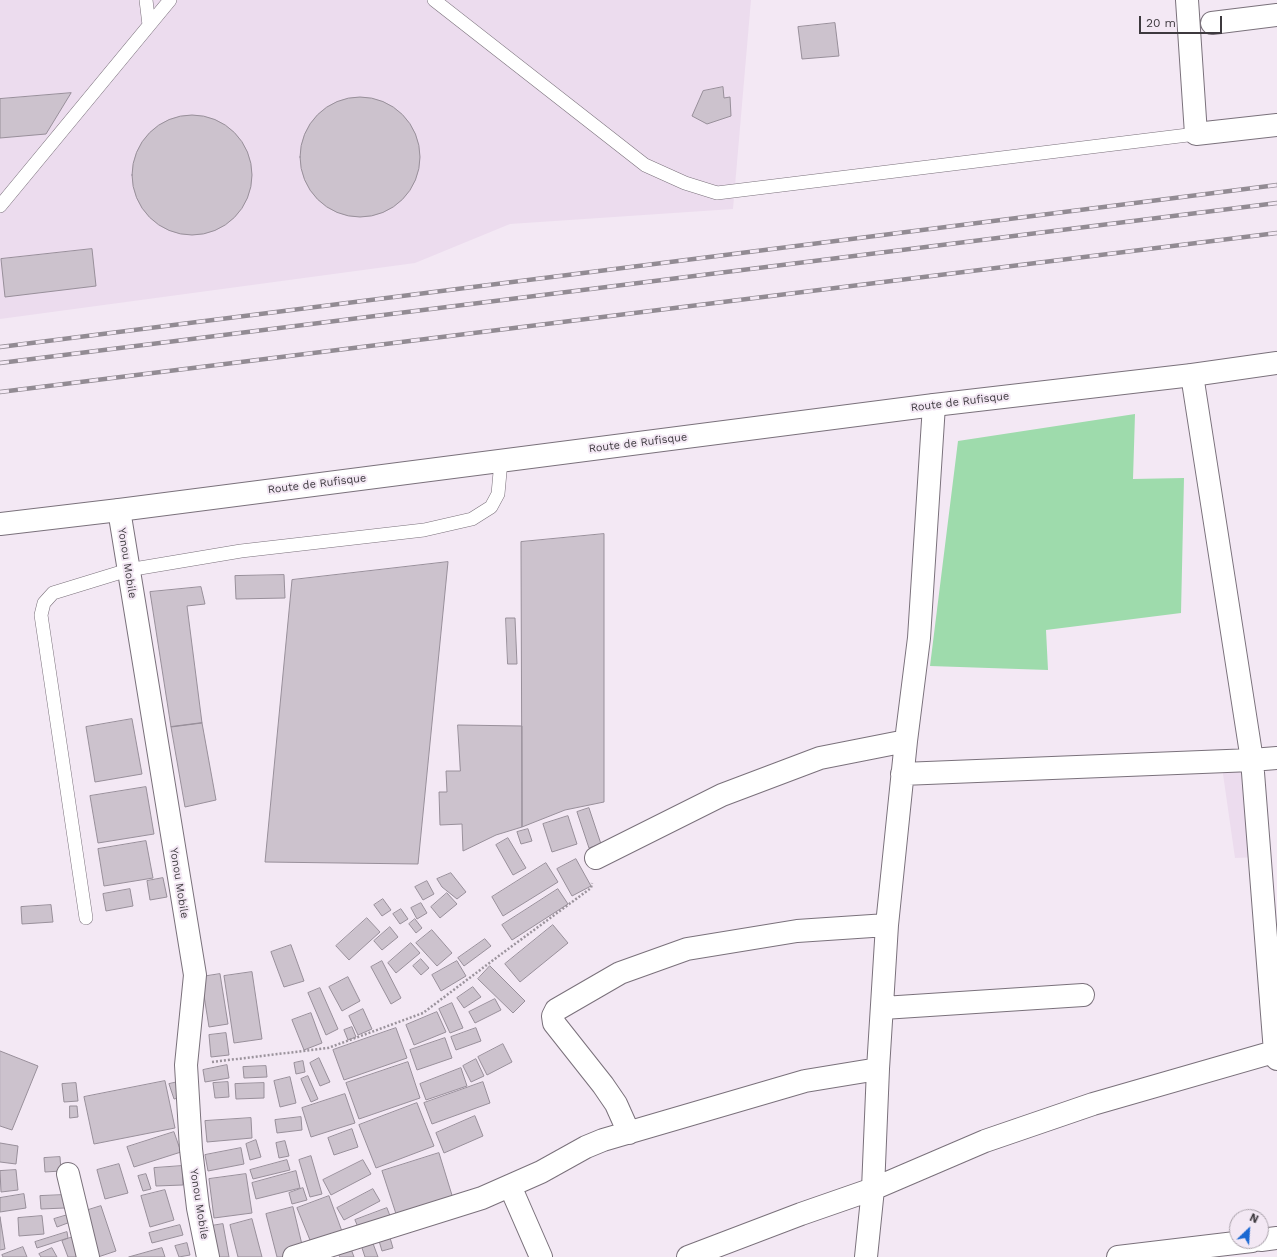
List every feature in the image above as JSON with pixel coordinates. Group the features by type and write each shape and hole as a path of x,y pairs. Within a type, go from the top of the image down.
{"street":[{"path":"1187,0 1196,134 1277,124"},
{"path":"1212,22 1277,15"},
{"name":"Route de Rufisque","path":"0,524 934,405 1277,364"},
{"path":"688,1257 873,1188 985,1141 1086,1107 1276,1054 1252,760 1192,375"},
{"path":"866,1257 873,1188 878,1069 887,925 902,774 919,638 934,405"},
{"name":"Yonou Mobile","path":"118,510 194,975 186,1065 191,1149 197,1201 208,1257"},
{"path":"596,858 722,795 820,758 906,741"},
{"path":"902,774 1277,758"},
{"path":"629,1132 616,1104 603,1085 554,1023 553,1016 556,1010 620,973 687,949 797,931 887,925"},
{"path":"882,1008 1083,995"},
{"path":"294,1257 457,1206 510,1186 541,1172 586,1147 603,1140 805,1081 878,1069"},
{"path":"68,1174 88,1257"},
{"path":"510,1186 541,1257"},
{"path":"1118,1257 1229,1244"}],"lane":[{"path":"146,0 149,25"},
{"path":"0,206 170,0"},
{"path":"434,0 645,164 685,183 717,193 1196,134"},
{"path":"86,918 41,615 44,602 53,592 128,570 241,551 424,530 472,519 491,507 498,494 500,461"}],"path":[{"path":"186,1065 328,1048 423,1013 592,888 596,858"}],"shaded area":[{"path":"0,0 751,0 733,209 510,224 415,263 0,319"},
{"path":"1247,766 1259,857 1235,858 1222,767"}],"green space":[{"path":"1135,414 1133,479 1184,478 1181,613 1046,630 1048,670 930,666 958,441"}],"building":[{"path":"835,23 839,56 802,59 798,27"},
{"path":"723,87 724,98 730,97 731,116 707,124 692,116 703,91"},
{"path":"71,93 46,134 0,138 0,99"},
{"path":"360,97 372,98 383,102 393,107 402,115 410,124 415,134 419,145 419,169 415,180 410,190 402,199 393,207 383,212 372,216 360,217 348,216 337,212 327,207 318,199 310,190 305,180 301,169 300,157 301,145 305,134 310,124 318,115 327,107 337,102 348,98"},
{"path":"192,115 204,116 215,120 225,125 234,133 242,142 247,152 251,163 251,187 247,198 242,208 234,217 225,225 215,230 204,234 192,235 180,234 169,230 159,225 150,217 142,208 137,198 133,187 132,175 133,163 137,152 142,142 150,133 159,125 169,120 180,116"},
{"path":"92,249 96,286 5,297 1,259"},
{"path":"604,534 604,802 565,810 522,827 521,542"},
{"path":"448,562 418,864 265,862 292,580"},
{"path":"284,575 285,598 236,599 235,576"},
{"path":"201,587 205,604 187,606 202,723 171,727 150,592"},
{"path":"506,618 515,618 517,664 508,664"},
{"path":"132,719 142,774 95,782 86,727"},
{"path":"202,723 216,800 185,807 171,727"},
{"path":"458,725 522,726 522,827 496,835 463,851 462,824 440,825 439,792 447,792 446,771 460,771"},
{"path":"146,787 154,834 98,843 90,796"},
{"path":"589,808 601,844 589,848 577,812"},
{"path":"568,816 577,844 552,852 543,824"},
{"path":"528,829 532,841 521,844 517,832"},
{"path":"508,838 526,868 513,875 496,845"},
{"path":"146,841 153,878 104,886 98,849"},
{"path":"576,859 591,886 572,896 557,869"},
{"path":"546,863 558,882 503,916 492,897"},
{"path":"451,873 466,892 457,899 442,887 437,879"},
{"path":"163,878 167,897 150,900 147,881"},
{"path":"427,881 434,894 423,900 415,887"},
{"path":"130,889 133,906 106,911 103,894"},
{"path":"558,889 568,904 512,940 502,925"},
{"path":"447,893 457,904 440,918 431,907"},
{"path":"383,899 391,910 382,916 374,905"},
{"path":"421,903 427,913 417,919 411,908"},
{"path":"51,905 53,922 22,924 21,907"},
{"path":"401,909 408,919 400,924 393,914"},
{"path":"367,918 380,932 349,960 336,946"},
{"path":"415,919 422,928 416,933 409,924"},
{"path":"553,925 568,943 520,982 505,964"},
{"path":"390,927 398,937 382,950 374,941"},
{"path":"432,930 452,953 437,966 416,943"},
{"path":"485,939 491,946 464,966 458,958"},
{"path":"411,943 420,953 396,973 388,963"},
{"path":"291,945 304,981 284,987 271,952"},
{"path":"421,959 429,968 421,975 413,966"},
{"path":"382,961 401,998 391,1004 371,967"},
{"path":"457,961 466,976 441,991 432,975"},
{"path":"490,966 525,1001 513,1013 478,979"},
{"path":"252,972 262,1039 234,1043 224,976"},
{"path":"220,974 228,1024 209,1027 201,977"},
{"path":"348,977 360,1001 342,1011 329,987"},
{"path":"473,987 481,997 464,1008 457,998"},
{"path":"320,988 338,1029 326,1035 308,993"},
{"path":"495,999 501,1010 475,1023 469,1012"},
{"path":"452,1003 463,1028 450,1033 439,1009"},
{"path":"363,1009 372,1029 358,1035 349,1016"},
{"path":"437,1012 446,1032 414,1045 406,1025"},
{"path":"311,1013 322,1043 304,1050 292,1020"},
{"path":"352,1027 356,1037 348,1040 344,1030"},
{"path":"396,1028 407,1058 344,1080 333,1050"},
{"path":"476,1028 481,1041 456,1050 451,1037"},
{"path":"226,1033 229,1055 211,1057 209,1035"},
{"path":"445,1038 452,1058 417,1070 410,1050"},
{"path":"503,1044 512,1062 487,1075 478,1057"},
{"path":"0,1051 38,1066 12,1130 0,1126"},
{"path":"319,1058 330,1082 320,1086 310,1063"},
{"path":"476,1059 484,1076 471,1082 463,1066"},
{"path":"303,1061 305,1072 296,1074 294,1063"},
{"path":"408,1062 420,1098 359,1119 346,1083"},
{"path":"227,1065 229,1078 205,1082 203,1070"},
{"path":"266,1066 267,1077 244,1078 243,1067"},
{"path":"461,1068 467,1086 426,1100 420,1084"},
{"path":"308,1076 318,1099 311,1102 301,1079"},
{"path":"290,1077 296,1103 280,1107 274,1081"},
{"path":"165,1081 175,1128 94,1144 84,1097"},
{"path":"178,1082 182,1097 174,1099 169,1084"},
{"path":"228,1082 229,1097 215,1098 213,1083"},
{"path":"483,1082 490,1103 432,1124 424,1103"},
{"path":"76,1083 78,1101 64,1102 62,1084"},
{"path":"264,1083 264,1098 236,1099 235,1084"},
{"path":"345,1094 355,1123 311,1137 302,1108"},
{"path":"417,1103 434,1146 376,1168 359,1125"},
{"path":"70,1106 77,1106 78,1117 70,1118"},
{"path":"475,1116 483,1136 444,1153 436,1133"},
{"path":"301,1117 302,1130 277,1133 275,1120"},
{"path":"251,1118 252,1138 207,1142 205,1121"},
{"path":"352,1129 358,1147 334,1155 328,1138"},
{"path":"174,1132 181,1152 134,1167 127,1147"},
{"path":"256,1140 261,1157 250,1160 246,1144"},
{"path":"285,1141 289,1156 279,1158 276,1143"},
{"path":"0,1143 18,1146 16,1164 0,1162"},
{"path":"241,1148 244,1164 208,1171 205,1155"},
{"path":"439,1153 455,1205 399,1223 382,1171"},
{"path":"311,1156 322,1194 310,1197 299,1160"},
{"path":"60,1157 61,1171 45,1172 44,1158"},
{"path":"287,1160 290,1170 253,1179 250,1170"},
{"path":"363,1160 371,1174 331,1195 323,1180"},
{"path":"119,1164 128,1193 105,1199 97,1170"},
{"path":"182,1166 183,1185 156,1186 154,1168"},
{"path":"16,1170 18,1190 1,1192 0,1171"},
{"path":"296,1171 300,1188 256,1199 252,1183"},
{"path":"146,1174 151,1189 143,1191 138,1176"},
{"path":"246,1174 252,1213 214,1218 209,1179"},
{"path":"303,1188 307,1200 292,1204 289,1193"},
{"path":"373,1189 380,1201 344,1220 337,1208"},
{"path":"165,1190 174,1220 150,1227 141,1196"},
{"path":"24,1194 26,1208 0,1212 0,1198"},
{"path":"64,1195 65,1208 41,1209 40,1196"},
{"path":"329,1196 343,1234 312,1245 297,1208"},
{"path":"101,1206 116,1251 98,1257 82,1212"},
{"path":"293,1207 304,1253 287,1257 277,1257 266,1214"},
{"path":"387,1208 392,1221 360,1232 355,1220"},
{"path":"71,1214 73,1221 57,1227 54,1219"},
{"path":"42,1216 44,1234 19,1236 18,1218"},
{"path":"0,1217 5,1249 0,1250"},
{"path":"252,1219 262,1257 238,1257 230,1225"},
{"path":"223,1224 229,1257 217,1257 211,1226"},
{"path":"180,1225 183,1235 152,1243 149,1233"},
{"path":"388,1231 393,1248 382,1251 377,1234"},
{"path":"67,1232 68,1238 37,1248 35,1242"},
{"path":"78,1235 85,1257 68,1257 62,1241"},
{"path":"371,1238 378,1257 365,1257 360,1242"},
{"path":"187,1243 190,1255 179,1257 175,1246"},
{"path":"23,1247 27,1257 3,1257 2,1255"},
{"path":"52,1248 57,1257 41,1257 39,1254"},
{"path":"162,1248 165,1257 129,1257"},
{"path":"351,1249 354,1257 340,1257 338,1254"}],"railway":[{"path":"0,347 1277,185"},
{"path":"0,363 1277,203"},
{"path":"0,392 1277,233"}]}
